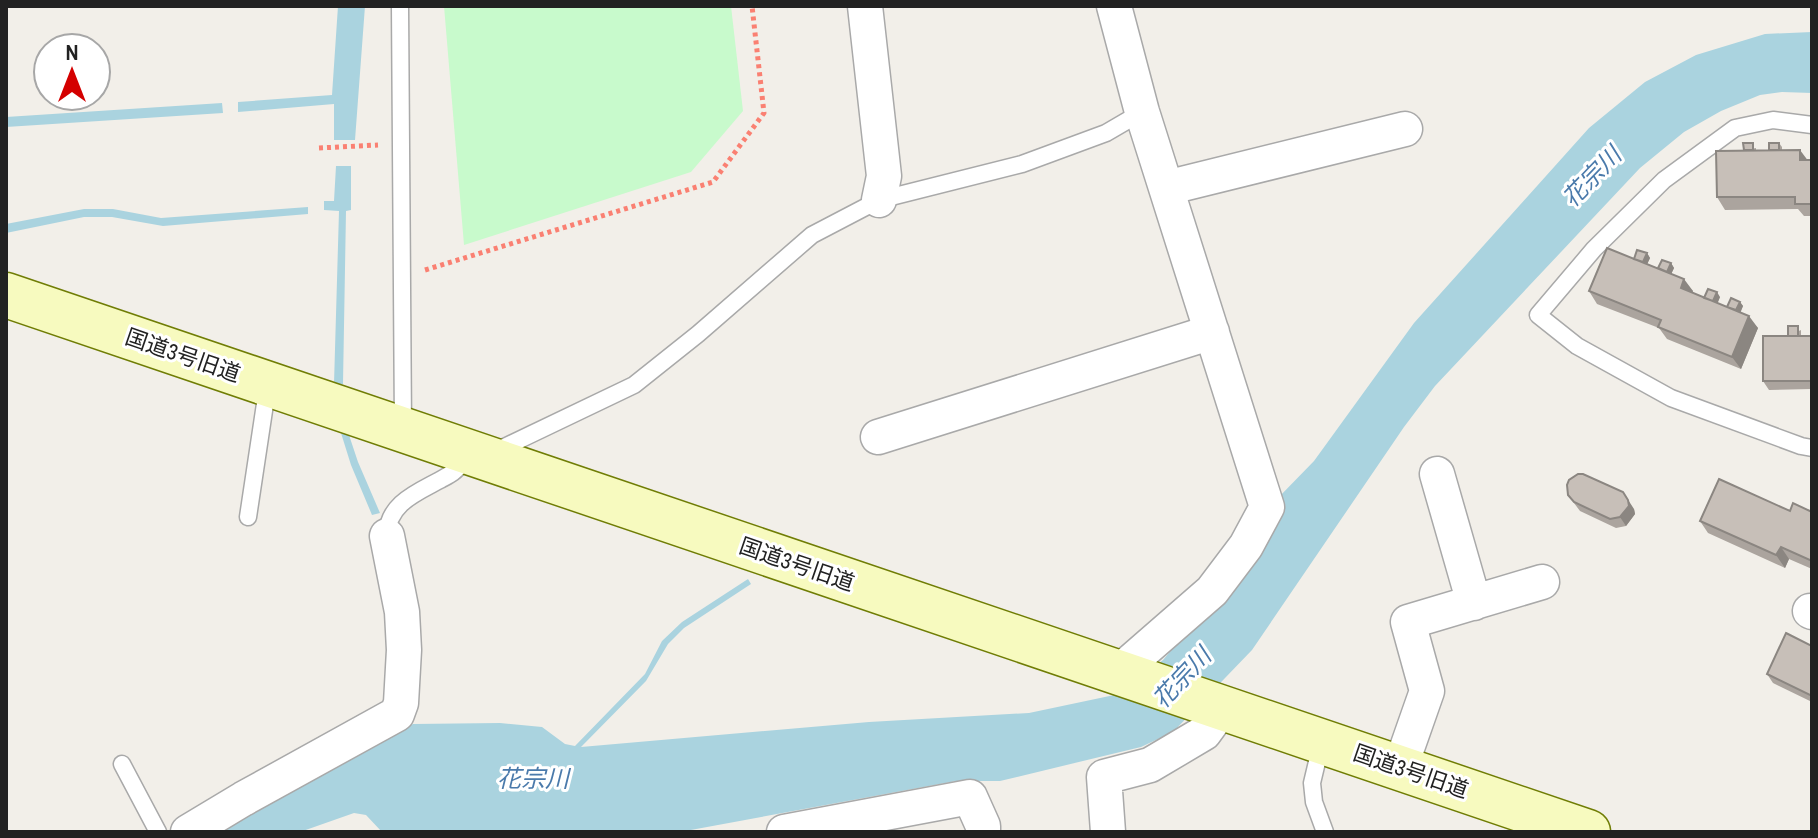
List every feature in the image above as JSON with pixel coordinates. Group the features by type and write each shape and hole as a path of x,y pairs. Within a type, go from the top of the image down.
{"street":[{"path":"865,6 884,176 879,200"},
{"path":"1114,6 1142,112 1267,507 1246,546 1212,591 1124,674"},
{"path":"1166,188 1405,129"},
{"name":"国道3号旧道","path":"6,295 1588,832"},
{"path":"878,437 1212,332"},
{"path":"1437,474 1474,603"},
{"path":"188,832 397,714 401,703 404,650 402,612 387,536"},
{"path":"1400,768 1427,691 1408,622 1542,582"},
{"path":"1108,832 1104,777 1150,765 1204,733 1220,706"},
{"path":"784,832 970,797 983,832"}],"lane":[{"path":"400,6 403,430"},
{"path":"387,536 387,524 397,508 408,498 450,474 474,454 634,385 812,235 879,200 1022,164 1106,133 1142,112"},
{"path":"1812,125 1773,120 1735,128 1664,180 1594,249 1538,315 1577,346 1671,398 1812,448"},
{"path":"248,517 268,384"},
{"path":"1322,741 1312,783 1314,802 1325,832"},
{"path":"122,764 158,832"}],"path":[{"path":"401,278 713,182 764,113 752,6"},
{"path":"319,148 401,144"}],"green space":[{"path":"444,6 731,6 743,111 691,172 464,245"}],"water":[{"path":"338,6 365,6 355,140 334,140 334,104 238,112 238,102 332,95"},
{"name":"花宗川","path":"1812,32 1812,93 1760,95 1721,111 1684,132 1640,168 1435,386 1252,650 1173,732 1141,747 1000,781 956,781 680,832 382,832 366,815 354,813 300,832 216,832 280,793 413,724 500,723 542,727 565,744 575,746 645,674 662,641 682,622 748,579 751,584 684,628 668,644 646,681 581,747 869,722 1029,713 1119,694 1163,660 1214,599 1278,498 1314,461 1414,323 1589,128 1645,82 1696,55 1765,34"},
{"path":"222,103 223,113 6,127 6,117"},
{"path":"336,166 351,166 351,210 346,211 343,384 334,384 339,211 324,210 324,201 334,201"},
{"path":"308,207 308,214 163,226 112,217 84,217 6,233 6,224 84,209 113,209 161,218"},
{"path":"348,432 380,513 372,515 351,465 341,433"}],"building":[{"path":"1743,143 1753,143 1753,150 1744,150"},
{"path":"1769,143 1779,143 1779,150 1769,150"},
{"path":"1800,150 1800,160 1812,160 1812,204 1795,204 1795,197 1717,197 1716,151"},
{"path":"1607,248 1684,279 1681,288 1749,316 1732,357 1658,327 1661,320 1589,291"},
{"path":"1637,250 1647,253 1643,262 1634,259"},
{"path":"1662,260 1671,263 1667,272 1658,268"},
{"path":"1708,289 1717,292 1713,301 1704,298"},
{"path":"1731,298 1740,302 1736,310 1727,307"},
{"path":"1788,326 1798,326 1798,336 1788,336"},
{"path":"1763,336 1812,336 1812,381 1763,381"},
{"path":"1578,474 1623,492 1629,506 1620,517 1610,519 1574,502 1568,495 1567,485"},
{"path":"1719,479 1790,511 1793,503 1812,512 1812,561 1781,547 1776,555 1700,521"},
{"path":"1786,633 1812,646 1812,696 1767,674"}]}
